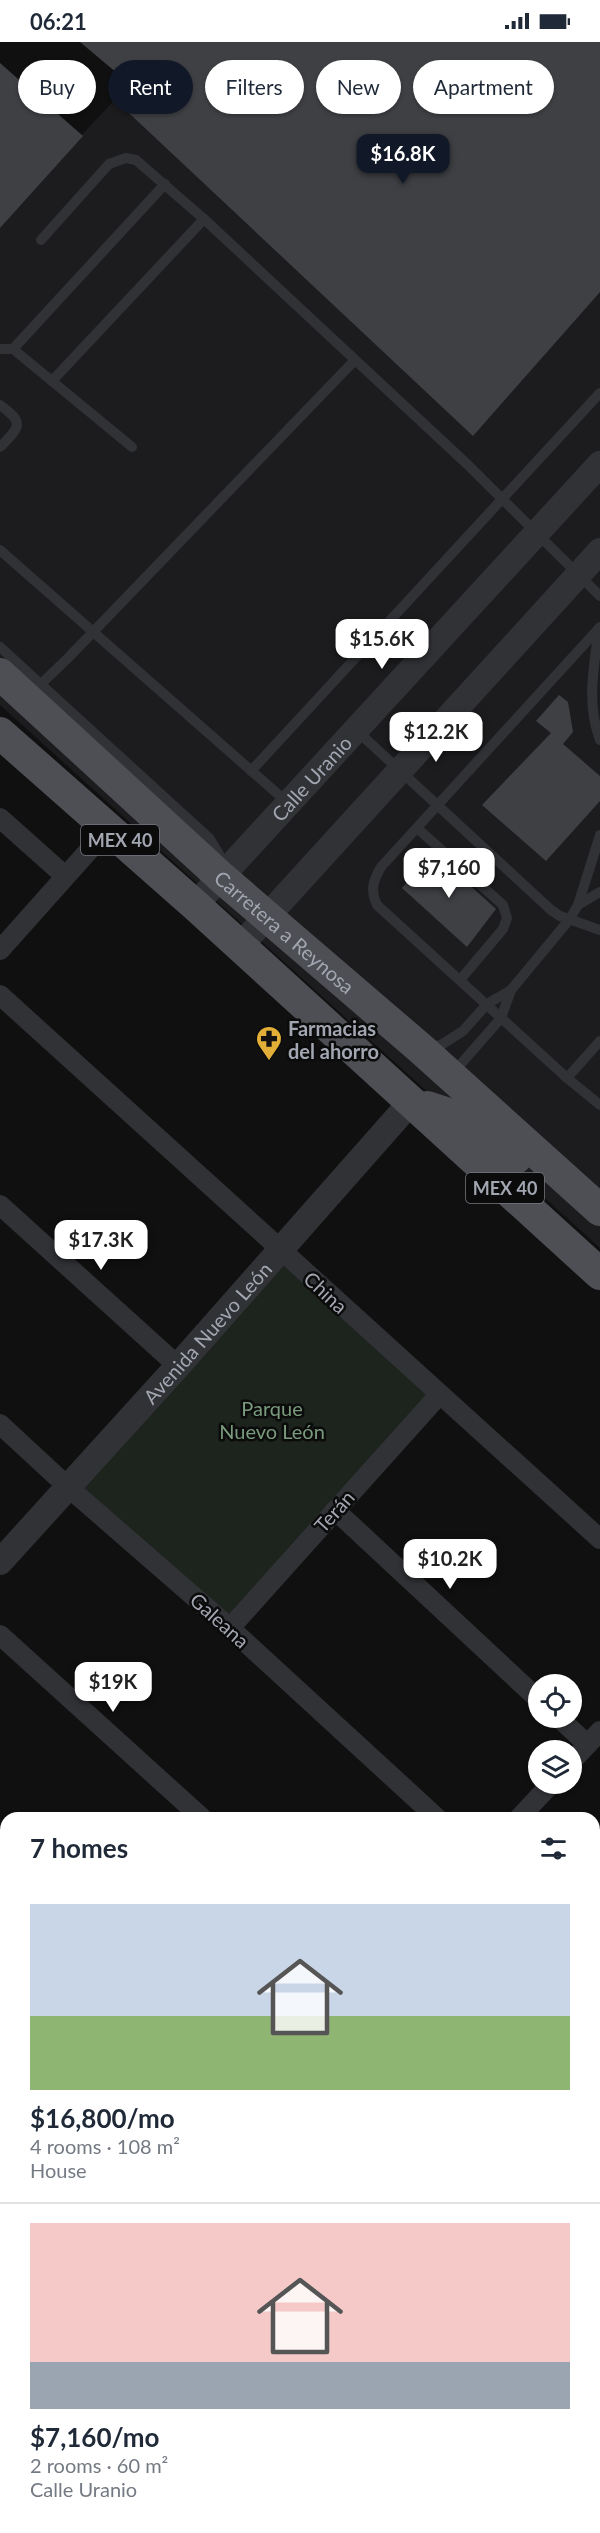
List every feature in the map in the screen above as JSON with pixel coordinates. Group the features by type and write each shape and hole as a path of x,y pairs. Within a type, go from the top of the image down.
{"main road":[{"name":"Carretera a Reynosa","path":"15,687 222,878 420,1048 600,1210"},
{"name":"Carretera a Reynosa","path":"0,733 195,905 600,1274"},
{"path":"345,985 400,1066 411,1102 455,1116 493,1140 523,1163 543,1174 573,1185"}],"street":[{"name":"Calle Uranio","path":"195,905 600,465"},
{"path":"240,946 600,551"},
{"path":"0,818 65,876"},
{"path":"0,950 108,829"},
{"name":"China","path":"0,995 600,1539"},
{"name":"Avenida Nuevo León","path":"0,1562 411,1102"},
{"path":"0,1205 177,1366"},
{"name":"Terán","path":"230,1628 439,1395"},
{"name":"Galeana","path":"0,1424 68,1487 230,1628 431,1812"},
{"path":"335,1510 528,1690"},
{"path":"0,1635 195,1812"},
{"path":"577,1728 594,1737 582,1750"},
{"path":"525,1812 542,1794"}],"lane":[{"path":"40,240 109,164 126,158 136,160 165,183 503,498 600,596"},
{"path":"13,350 165,183"},
{"path":"52,381 204,219"},
{"path":"0,349 13,350 132,447"},
{"path":"0,647 15,687 93,631 355,360"},
{"path":"251,771 600,393"},
{"path":"0,405 16,417 18,424 16,432 0,447"},
{"path":"0,550 289,803"},
{"path":"600,628 591,680 595,726 600,740"},
{"path":"600,628 381,867 372,885 377,905 567,1078 600,1105"},
{"path":"356,730 551,910 569,920 600,930"},
{"path":"417,828 504,905 507,918 503,929 460,980"},
{"path":"450,1075 501,1018 511,990 569,920 578,905 600,835"},
{"path":"578,905 600,892"},
{"path":"420,1048 441,1045 452,1040 487,1004 511,990"},
{"path":"567,1078 600,1041"}],"shaded area":[{"path":"169,42 600,42 600,1248 0,705 0,222 108,107 108,114 193,114 193,60 152,60"}],"green space":[{"name":"Parque Nuevo León","path":"279,1249 439,1395 230,1628 68,1487"}],"building":[{"path":"80,42 600,42 600,292 473,436 130,114 193,114 193,60 108,60 108,66"},
{"path":"0,63 18,79 18,114 58,114 83,136 0,228"},
{"path":"559,695 568,702 573,732 563,744 600,776 600,801 546,861 482,805 551,733 536,721"},
{"path":"432,851 496,909 467,947 402,888"}],"place":[{"name":"Farmacias del ahorro","path":"269,1062"}]}
